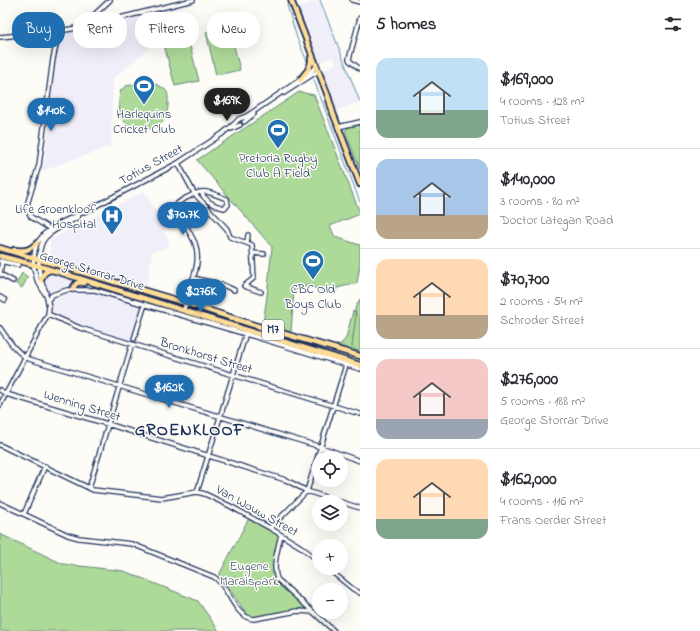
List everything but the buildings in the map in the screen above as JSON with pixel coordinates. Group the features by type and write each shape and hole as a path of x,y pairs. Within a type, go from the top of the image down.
{"main road":[{"path":"290,0 316,70"},
{"path":"290,0 360,184"},
{"path":"300,80 310,67 311,58"},
{"path":"0,248 23,251 31,249 37,242"},
{"name":"George Storrar Drive","path":"0,248 360,356"},
{"name":"George Storrar Drive","path":"1,259 33,264 184,310 246,332 284,341 360,365"},
{"path":"41,280 42,276 46,272 51,270"},
{"path":"73,290 75,284 78,282 94,286 99,285"},
{"path":"222,314 226,318 244,324 246,332"},
{"path":"246,332 250,326 254,325"},
{"path":"284,341 288,340 290,335"},
{"path":"290,335 294,344"}],"street":[{"path":"97,12 110,0"},
{"path":"170,5 173,0"},
{"path":"127,16 193,0"},
{"path":"352,0 360,2"},
{"path":"360,18 349,59 360,69"},
{"path":"0,37 12,36"},
{"path":"54,231 30,216 27,210 27,205 39,165 55,48"},
{"path":"238,120 240,125 242,124 316,70"},
{"name":"Totius Street","path":"49,234 88,210 178,163 222,134 240,118 249,115 316,70"},
{"path":"242,118 244,119 244,122"},
{"path":"338,127 360,122"},
{"name":"Totius Street","path":"222,134 240,125"},
{"path":"178,163 194,193 228,230 230,237 252,246 254,278 244,286 262,292"},
{"path":"184,310 198,263 196,247 178,210 177,204 194,193 206,191 227,198 228,205 224,208 212,204 202,195 201,192"},
{"name":"Totius Street","path":"36,259 37,242 43,235 67,219 88,210"},
{"path":"42,224 43,235"},
{"path":"47,298 37,280 33,264 42,242 49,234 50,229"},
{"path":"247,243 248,235"},
{"path":"253,253 264,254"},
{"path":"13,281 0,273 1,259 18,265"},
{"path":"0,405 48,314 49,307 36,259"},
{"path":"193,278 223,285 234,290"},
{"name":"George Storrar Drive","path":"47,298 64,291 95,290 246,332 360,369"},
{"path":"0,297 5,300"},
{"path":"134,339 145,304"},
{"name":"Bronkhorst Street","path":"48,314 80,328 360,414"},
{"path":"0,328 13,346 25,357 360,460"},
{"path":"197,492 246,332"},
{"path":"89,488 132,344"},
{"path":"270,528 307,491 346,365"},
{"name":"Wenning Street","path":"0,390 6,394 108,424 284,480 319,495"},
{"name":"Van Wouw Street","path":"0,445 89,488 100,491 162,498 197,492 210,496 270,528 312,556"},
{"path":"24,514 45,466"},
{"path":"0,503 68,535 79,538 132,544 214,577 220,582 242,613 248,618 254,619 297,611 312,612"},
{"name":"Wenning Street","path":"348,504 360,508"},
{"path":"280,535 276,562 276,575 280,582 312,610"},
{"path":"336,575 360,593"},
{"path":"321,619 334,631"}],"shaded area":[{"path":"318,0 359,102 335,111 322,72 336,64 333,57 321,62 318,61 297,8"},
{"path":"176,5 173,12 144,12"},
{"path":"135,14 135,48 149,48 113,79 111,146 39,172 45,158 56,48 65,48 65,29 73,28 73,48 127,48 127,16"},
{"name":"Life Groenkloof Hospital","path":"144,191 156,212 168,239 169,247 152,252 147,288 50,258 50,240"},
{"path":"39,266 145,304 132,344 48,314"}],"green space":[{"path":"165,48 191,48 199,81 175,86"},
{"path":"210,48 234,48 240,70 216,75"},
{"name":"Harlequins Cricket Club","path":"141,83 153,84 162,87 167,93 168,109 166,115 162,123 153,128 141,129 131,127 125,122 120,114 119,101 121,90 126,86"},
{"path":"299,92 314,95 360,213 330,226 335,237 360,245 360,265 357,283 337,288 334,294 327,293 308,285 300,290 294,289 291,332 263,323 272,247 197,160"},
{"path":"360,125 360,169 345,131 349,127"},
{"path":"22,273 28,277 22,288 16,284"},
{"path":"360,299 360,352 355,350 352,346 356,315 355,308"},
{"path":"353,311 355,312 357,329 357,351 360,353 336,345 341,344 346,338"},
{"name":"Eugene Maraispark","path":"250,516 280,535 274,571 292,594 309,610 250,618 219,575"},
{"path":"0,534 63,564 124,571 198,601 219,631 0,631"}],"waterway":[{"path":"320,0 360,102"},
{"path":"287,5 297,38 309,66"},
{"path":"314,80 360,202"}],"place":[{"name":"Harlequins Cricket Club","path":"144,106"},
{"name":"Pretoria Rugby Club A Field","path":"278,150"},
{"name":"Life Groenkloof Hospital","path":"112,236"},
{"name":"CBC Old Boys Club","path":"313,280"}],"district":[{"name":"GROENKLOOF","path":"190,430"}]}
